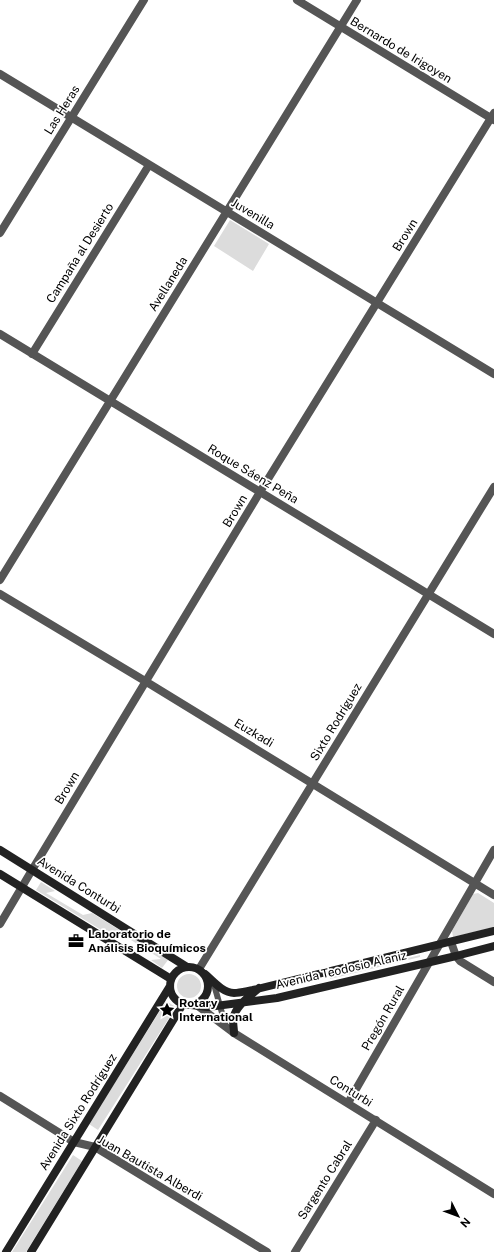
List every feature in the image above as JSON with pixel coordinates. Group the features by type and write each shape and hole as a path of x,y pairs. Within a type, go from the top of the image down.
{"main road":[{"name":"Avenida Conturbi","path":"0,850 187,967"},
{"path":"0,874 171,982"},
{"name":"Avenida Teodosio Alaniz","path":"202,972 212,981 227,991 233,993 260,988 494,931"},
{"name":"Avenida Teodosio Alaniz","path":"191,1005 208,1007 277,998 494,946"},
{"path":"191,966 202,972 209,985 208,991 202,1001 191,1005 179,1002 172,995 171,982 177,971 191,966"},
{"path":"316,974 319,988"},
{"name":"Avenida Sixto Rodríguez","path":"6,1252 171,982"},
{"path":"234,1033 233,1019 236,1012 243,1003 260,988"},
{"path":"31,1252 96,1147 191,1005"}],"street":[{"name":"Las Heras","path":"0,234 144,0"},
{"name":"Bernardo de Irigoyen","path":"297,0 493,117"},
{"name":"Avellaneda","path":"0,580 357,0"},
{"name":"Juvenilla","path":"0,74 494,374"},
{"name":"Brown","path":"0,924 260,492 493,117"},
{"name":"Campaña al Desierto","path":"32,354 149,165"},
{"name":"Roque Sáenz Peña","path":"0,334 494,634"},
{"name":"Sixto Rodríguez","path":"202,972 313,783 494,487"},
{"name":"Euzkadi","path":"0,594 313,783 494,895"},
{"path":"440,944 494,850"},
{"path":"451,942 456,956 460,961 494,982"},
{"name":"Pregón Rural","path":"348,1103 440,944"},
{"name":"Conturbi","path":"191,1005 494,1194"},
{"name":"Juan Bautista Alberdi","path":"0,1096 74,1142 96,1147 267,1252"},
{"name":"Sargento Cabral","path":"295,1252 376,1120"}],"lane":[{"path":"212,981 226,1027"}],"shaded area":[{"path":"230,220 269,244 253,271 214,246"},
{"path":"41,882 55,891 46,893 83,915 92,913 168,960 162,968 151,960 161,959 123,935 111,936 36,890"},
{"path":"478,893 494,903 494,927 453,937 452,931 473,894"},
{"path":"420,955 420,957 330,979 330,977"},
{"path":"189,974 194,975 200,981 200,991 194,997 189,998 184,997 178,991 177,986 178,981 184,975"},
{"path":"166,1001 176,1007 98,1130 89,1124"},
{"path":"73,1155 82,1161 26,1252 12,1252"}],"place":[{"name":"Laboratorio de Análisis Bioquímicos","path":"76,941"},
{"name":"Rotary International","path":"167,1010"}]}
